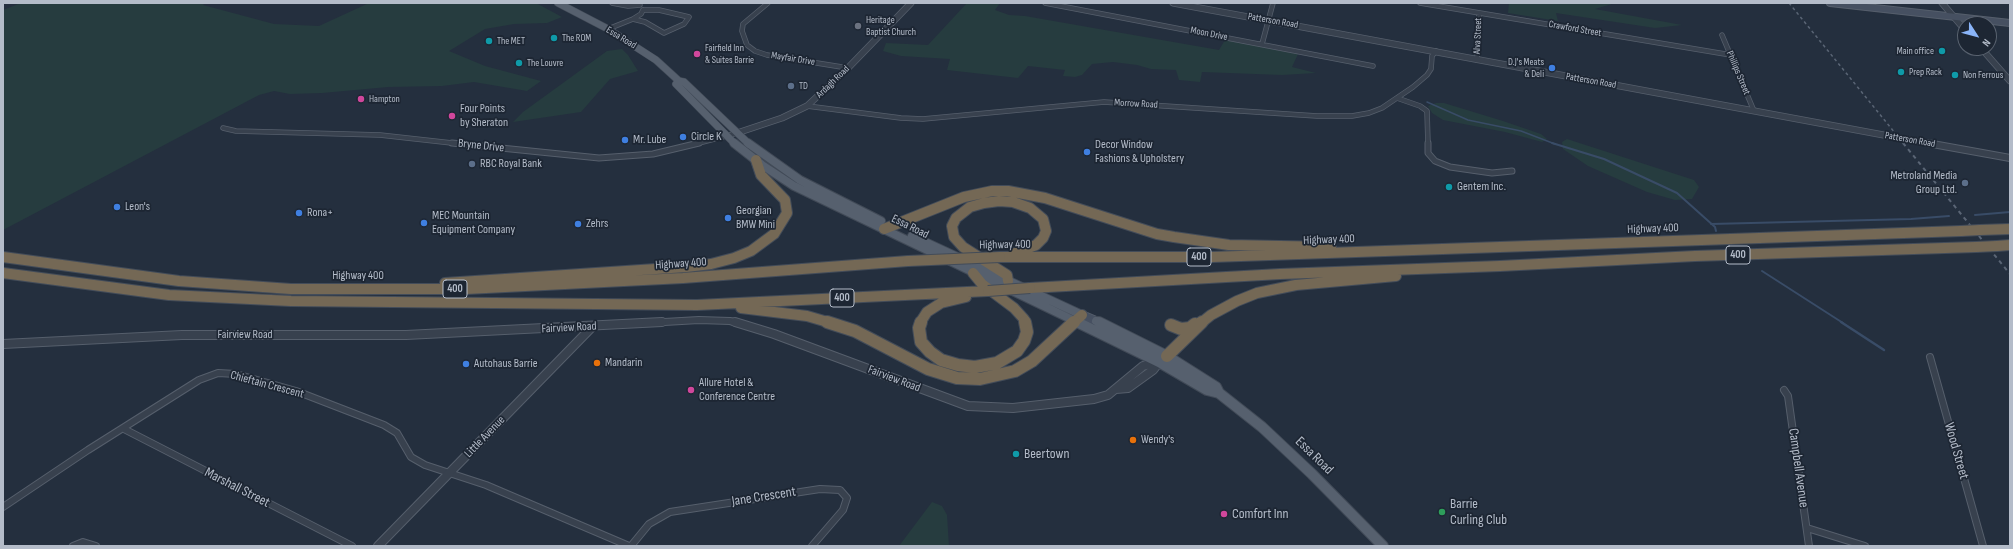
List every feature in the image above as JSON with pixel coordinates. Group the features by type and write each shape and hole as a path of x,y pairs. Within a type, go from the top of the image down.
{"highway":[{"path":"326,289 348,286 492,281 601,271 686,267 711,264 734,258 751,251 765,242 774,234 787,213 785,200 761,175 756,160"},
{"path":"888,228 964,197 992,191 1008,191 1045,198 1157,234 1202,242 1259,246 1374,247 1398,251"},
{"path":"1000,257 1028,249 1043,238 1046,225 1043,218 1036,211 1022,204 999,201 970,207 956,218 952,226 954,237 958,242 963,248 1002,271 1007,275 1008,281"},
{"name":"Highway 400","path":"3,257 178,281 284,289 466,289 683,278 908,261 1000,257 1212,257 2010,229"},
{"name":"Highway 400","path":"3,274 132,291 209,298 291,301 697,305 988,291 1280,274 1500,266 1695,256 2010,246"},
{"path":"1171,325 1181,329 1187,329 1202,318 1256,293 1296,285 1500,266"},
{"path":"973,273 982,284 1014,308 1024,319 1027,332 1024,341 1017,351 1008,358 997,363 975,367 958,365 941,360 930,352 921,342 919,328 927,312 941,303 988,291"},
{"path":"697,305 771,311 807,316 855,331 928,368 957,378 980,379 1015,371 1032,361 1079,319"},
{"path":"1163,359 1189,333 1211,315"}],"main road":[{"name":"Essa Road","path":"558,3 608,29 656,60 679,81 684,82 737,133 800,180 973,273 1079,319 1163,359"},
{"path":"1830,3 2010,23"},
{"name":"Essa Road","path":"679,81 676,84 726,136 756,160 801,190 1008,281 1079,319 1096,321 1163,359 1207,390 1219,392 1262,427 1383,546"}],"street":[{"path":"612,3 640,4 643,10"},
{"name":"Mayfair Drive","path":"768,3 743,24 742,31 747,45 755,51 767,55 848,68"},
{"name":"Ardagh Road","path":"737,133 782,118 808,106 848,68 911,3"},
{"name":"Moon Drive","path":"1045,3 1373,66"},
{"name":"Patterson Road","path":"1173,3 2010,158"},
{"path":"1262,44 1269,21 1268,16 1273,3"},
{"name":"Crawford Street","path":"1420,3 1731,55"},
{"path":"1942,3 1957,20"},
{"path":"608,29 633,19 641,14 643,10"},
{"path":"633,19 645,22 664,33 684,24 689,17 659,10 643,10"},
{"name":"Alva Street","path":"1478,60 1479,13"},
{"name":"Phillips Street","path":"1722,35 1754,111"},
{"name":"Morrow Road","path":"808,106 908,119 923,119 1104,102 1334,117 1369,113 1382,108 1427,76 1432,69 1432,56 1436,51"},
{"path":"1988,56 2010,81"},
{"path":"1397,98 1428,110 1428,153 1435,160 1450,167 1492,173 1512,171"},
{"name":"Bryne Drive","path":"223,128 236,131 380,135 599,158 652,154 737,133"},
{"name":"Fairview Road","path":"3,344 182,335 406,335 592,327 699,320 737,322 774,334 951,401 968,406 1007,408 1032,407 1094,399 1108,395 1116,389 1128,388 1152,370 1163,359"},
{"name":"Little Avenue","path":"378,546 592,327"},
{"name":"Wood Street","path":"1930,357 1983,546"},
{"name":"Chieftain Crescent","path":"3,507 82,454 199,380 218,373 236,374 296,391 384,425 397,433 411,456 425,465 450,472"},
{"name":"Campbell Avenue","path":"1784,390 1788,396 1809,546"},
{"name":"Marshall Street","path":"124,428 180,459 352,546"},
{"name":"Jane Crescent","path":"450,472 486,485 630,546 649,524 670,512 820,489 840,490 847,498 843,510 812,546"},
{"path":"1807,528 1865,546"},
{"path":"73,546 82,542 96,546"}],"green space":[{"path":"21,3 205,3 203,5 274,24 319,26 369,3 536,3 562,17 547,23 514,24 485,29 449,51 485,66 541,81 527,91 474,82 442,86 388,87 322,93 290,94 274,91 259,95 3,230 3,10"},
{"path":"967,3 1000,3 995,10 1009,15 1025,16 1219,50 1225,40 1298,54 1292,67 1316,73 1282,75 1202,72 1200,82 1179,80 1176,70 1151,69 1137,65 1113,62 1092,64 1082,75 1075,77 1063,76 1065,70 1028,66 1018,78 947,70 950,59 901,56 883,51 886,43 928,45"},
{"path":"1509,3 1615,3 1595,9 1682,25 1655,28 1556,13 1558,21 1508,13"},
{"path":"622,49 628,55 638,71 610,79 581,112 513,122 523,112 607,51"},
{"path":"1436,103 1444,103 1503,121 1541,134 1547,139 1542,142 1505,132 1443,120 1432,113 1428,106"},
{"path":"1567,139 1694,180 1699,187 1692,199 1675,200 1647,192 1588,166 1563,149 1562,142"},
{"path":"932,502 942,506 947,515 949,546 899,546"}],"waterway":[{"path":"1427,102 1468,120 1521,131 1554,144"},
{"path":"1554,144 1604,159 1677,193 1712,224"},
{"path":"1975,215 2010,212"},
{"path":"1712,224 1911,219 1949,216"},
{"path":"1712,224 1715,227 1716,231"},
{"path":"1762,271 1843,323"},
{"path":"1841,322 1884,350"}],"railway":[{"path":"1789,3 1904,144"},
{"path":"1903,143 2010,274"}],"place":[{"name":"Heritage Baptist Church","path":"858,26"},
{"name":"The ROM","path":"554,38"},
{"name":"The MET","path":"489,41"},
{"name":"Main office","path":"1942,51"},
{"name":"Fairfield Inn & Suites Barrie","path":"697,54"},
{"name":"The Louvre","path":"519,63"},
{"name":"D.J's Meats & Deli","path":"1552,68"},
{"name":"Prep Rack","path":"1901,72"},
{"name":"Non Ferrous","path":"1955,75"},
{"name":"TD","path":"791,86"},
{"name":"Hampton","path":"361,99"},
{"name":"Four Points by Sheraton","path":"452,116"},
{"name":"Circle K","path":"683,137"},
{"name":"Mr. Lube","path":"625,140"},
{"name":"Decor Window Fashions & Upholstery","path":"1087,152"},
{"name":"RBC Royal Bank","path":"472,164"},
{"name":"Metroland Media Group Ltd.","path":"1965,183"},
{"name":"Gentem Inc.","path":"1449,187"},
{"name":"Leon's","path":"117,207"},
{"name":"Rona+","path":"299,213"},
{"name":"Georgian BMW Mini","path":"728,218"},
{"name":"MEC Mountain Equipment Company","path":"424,223"},
{"name":"Zehrs","path":"578,224"},
{"name":"Mandarin","path":"597,363"},
{"name":"Autohaus Barrie","path":"466,364"},
{"name":"Allure Hotel & Conference Centre","path":"691,390"},
{"name":"Wendy's","path":"1133,440"},
{"name":"Beertown","path":"1016,454"},
{"name":"Barrie Curling Club","path":"1442,512"},
{"name":"Comfort Inn","path":"1224,514"}]}
